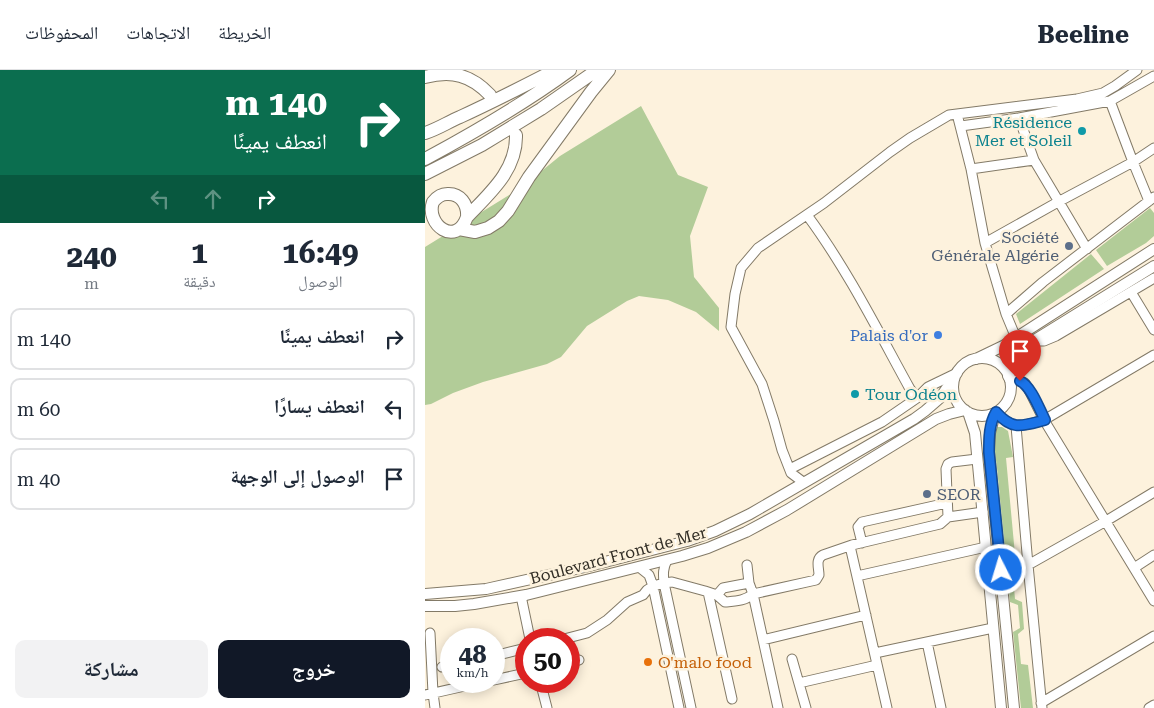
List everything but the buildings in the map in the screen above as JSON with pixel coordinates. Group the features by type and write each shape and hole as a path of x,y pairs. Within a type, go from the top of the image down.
{"highway":[{"path":"425,133 435,130 555,70"},
{"path":"425,159 481,129 570,70"},
{"path":"425,174 482,145 541,109 597,70"},
{"path":"459,229 475,232 488,228 504,216 529,177 609,70"},
{"path":"425,77 444,73 457,74 470,78 490,95"},
{"path":"488,194 473,199 453,194 443,195 435,200 430,209 428,219 440,230 449,232 463,226 467,217 501,181 507,172 517,145 517,135"},
{"path":"457,196 467,207 467,217"}],"main road":[{"path":"425,594 480,590 581,568 687,541 715,531 751,514 914,419 940,398 957,373 967,363 1003,346 1154,249"},
{"path":"1009,377 1020,351 1033,341 1154,266"},
{"path":"957,373 953,386 954,393 960,406 966,411 978,416 984,416 1001,409 1009,398 1011,386 1009,377 1004,369 991,360 975,359"},
{"path":"966,411 975,433 1001,708"},
{"name":"Boulevard Front de Mer","path":"425,606 455,606 521,596 708,548 746,532 787,510 936,420 949,414 966,411"},
{"path":"995,412 989,433 989,452 1014,708"},
{"path":"425,613 450,611 474,604"}],"street":[{"path":"803,482 791,473 789,469 761,384 731,328 735,294 741,268 758,248 807,215 910,138 949,115 1077,99 1103,93 1137,70"},
{"path":"961,126 1019,118 1110,101 1154,76"},
{"path":"1006,314 1043,282 1152,199 1133,162 1110,101"},
{"path":"957,114 971,170 985,244 1006,314 1016,338"},
{"path":"1019,118 1034,160 1087,249"},
{"path":"985,244 1133,162 1154,148"},
{"path":"971,170 1034,160"},
{"path":"807,215 855,290 917,398"},
{"path":"1033,341 1044,341 1056,336 1154,278"},
{"path":"1131,292 1154,330"},
{"path":"995,412 1003,420 1016,426 1045,420 1154,354"},
{"path":"789,469 882,422 917,398 928,387 957,373"},
{"path":"1009,377 1025,383 1045,420 1154,602"},
{"path":"1016,426 1041,705 1154,636"},
{"path":"948,517 946,469 948,464 977,459"},
{"path":"1028,565 1154,492"},
{"path":"862,543 858,527 862,522 947,503"},
{"path":"580,635 587,633 607,620 627,602 643,595 653,586 672,582 717,595 725,602 738,601 749,598 753,594 816,580 819,575 818,560 823,555 850,546 940,524 948,517 983,512"},
{"path":"850,546 887,708"},
{"path":"857,576 986,547"},
{"path":"1134,568 1154,555"},
{"path":"667,560 664,566 664,583 691,708"},
{"path":"747,565 749,583 778,708"},
{"path":"639,567 649,575 653,586 679,708"},
{"path":"717,595 723,588 749,583"},
{"path":"708,592 732,699"},
{"path":"521,596 528,628"},
{"path":"763,640 866,615"},
{"path":"875,653 993,628"},
{"path":"430,633 429,694 435,708"},
{"path":"927,642 941,708"},
{"path":"793,659 806,708"},
{"path":"799,683 877,665"},
{"path":"543,693 547,708"},
{"path":"1149,708 1154,705"}],"green space":[{"path":"641,106 678,175 708,187 690,236 694,277 719,308 719,331 696,312 668,300 639,296 627,301 587,326 561,357 547,364 483,382 425,405 425,247 522,187 560,156"},
{"path":"1150,208 1154,213 1154,236 1146,243 1107,266 1096,250"},
{"path":"1091,254 1104,269 1020,324 1016,314"},
{"path":"996,427 1002,427 1008,431 1013,457 1006,458 1017,576 1013,577 1015,599 1022,602 1024,629 1018,634 1021,664 1028,665 1033,708 1021,708 1013,632 1020,628 1018,605 1010,602 995,452"}],"place":[{"name":"Résidence Mer et Soleil","path":"1082,131"},
{"name":"Société Générale Algérie","path":"1069,246"},
{"name":"Palais d'or","path":"938,335"},
{"name":"Tour Odéon","path":"855,394"},
{"name":"SEOR","path":"927,494"},
{"name":"O'malo food","path":"648,662"}],"route":[{"path":"1001,570 989,452 989,433 992,422 996,412 1003,420 1016,426 1045,420 1025,383 1020,381"}]}
